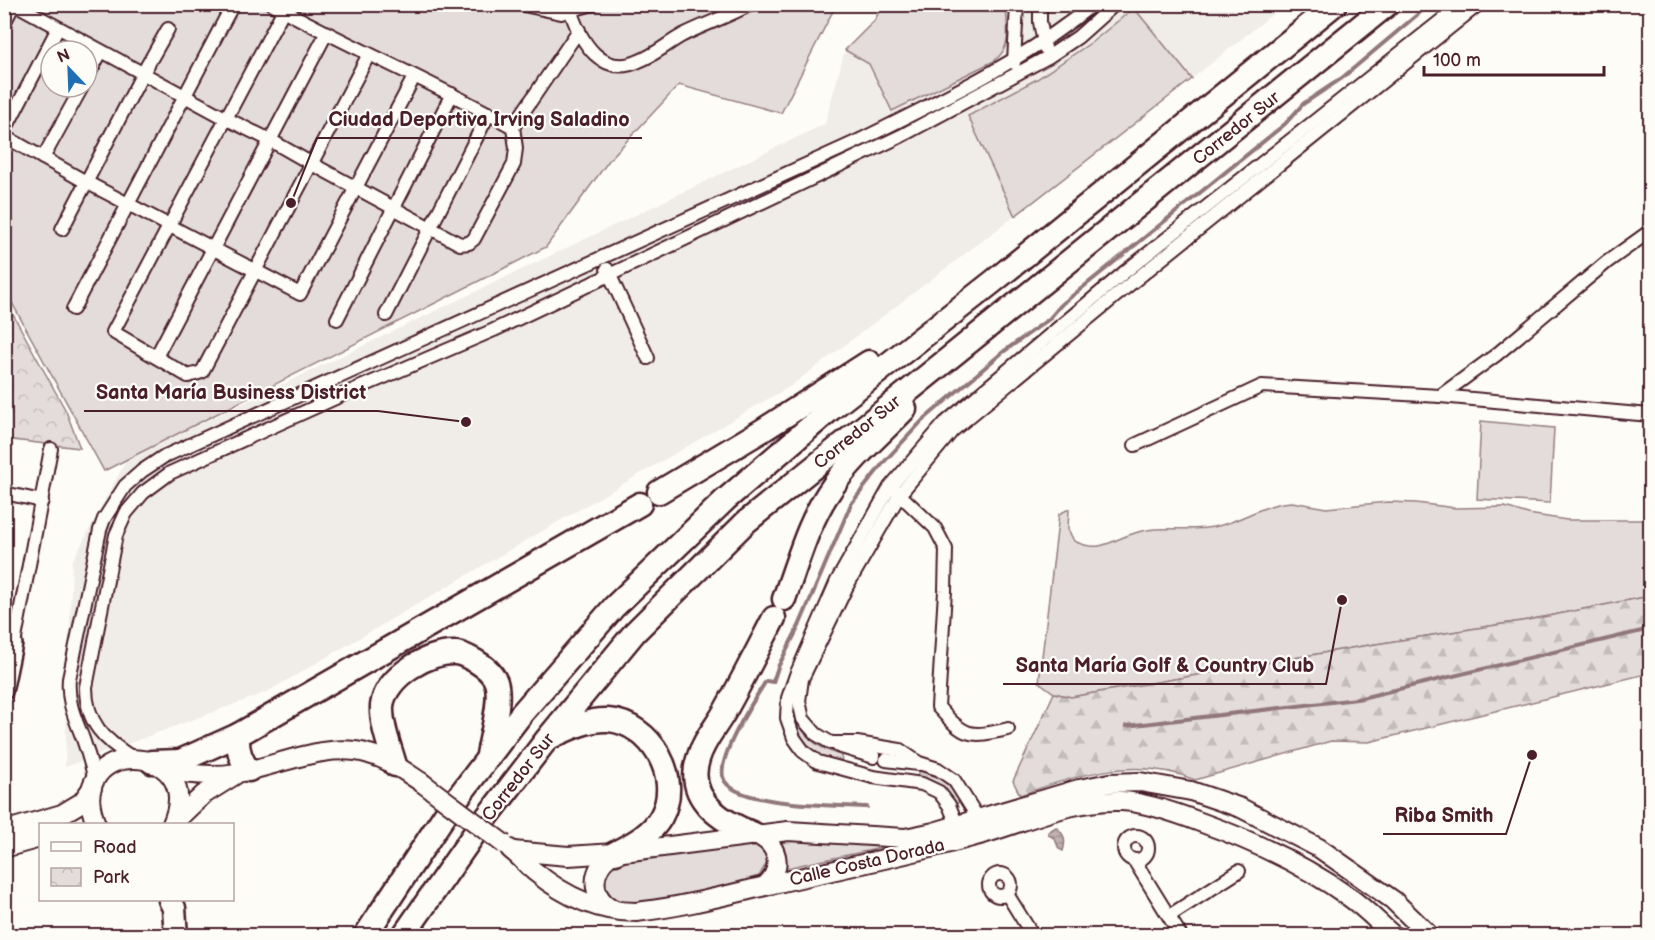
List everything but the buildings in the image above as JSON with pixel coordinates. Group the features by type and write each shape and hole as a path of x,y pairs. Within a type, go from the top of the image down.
{"highway":[{"name":"Corredor Sur","path":"365,936 446,813 522,713 614,607 725,500 831,409 994,281 1335,4"},
{"name":"Corredor Sur","path":"403,936 477,830 547,739 635,632 746,522 1388,4"},
{"path":"150,763 180,761 238,735 649,498 814,399 994,281"},
{"path":"754,834 729,823 708,806 698,791 696,768 705,743 724,713 779,609 819,508 832,486 853,460 991,326"},
{"path":"395,765 382,706 394,680 430,657 455,653 468,657 486,668 495,680 498,689 487,759"},
{"path":"547,739 586,723 608,720 641,732 654,746 665,772 668,792 665,808 657,824 645,836 615,854"},
{"path":"238,735 238,751 244,771"},
{"path":"170,901 174,908 176,936"}],"main road":[{"path":"45,823 81,802 107,767 115,762 150,763 201,776 244,771 322,752 346,751 366,753 395,765 422,782 509,848"},
{"path":"150,763 171,779 178,801 172,823"},
{"path":"173,823 203,795 244,771"},
{"name":"Calle Costa Dorada","path":"509,848 568,856 615,854 788,831 905,838 1079,789 1110,783 1140,782 1167,785 1241,808 1319,848 1393,900 1430,936"},
{"path":"94,784 90,806 95,823"},
{"name":"Calle Costa Dorada","path":"509,848 534,871 562,890 596,906 619,911 651,910 922,850 974,837 1070,806 1103,801 1125,801 1175,812 1281,854 1351,898 1394,936"},
{"path":"1231,833 1241,808"},
{"path":"7,843 39,826"},
{"path":"754,834 770,843 776,853 776,871 765,886"},
{"path":"7,843 39,838"},
{"path":"615,854 603,861 599,867 595,888 606,905 619,911"}],"street":[{"path":"4,22 14,4 460,244 469,243 474,238 514,164 516,148 513,127 579,30"},
{"path":"73,309 233,4"},
{"path":"519,4 552,13 572,12 593,4"},
{"path":"572,12 589,48 598,57 623,66 641,61 683,35 751,4"},
{"path":"1015,76 1013,58 1017,4"},
{"path":"1040,4 1043,41 1048,57"},
{"path":"94,784 90,759 71,712 68,696 69,679 100,530 125,486 142,471 163,457 858,141 951,95 1043,41 1093,4"},
{"path":"150,763 113,746 98,730 89,710 86,687 116,535 126,513 143,493 170,473 482,335 901,136 1048,57 1078,37 1115,4"},
{"path":"957,825 949,805 939,792 922,784 873,777 818,762 804,752 794,738 787,718 788,698 796,675 833,592 895,490 945,423 1126,271 1462,4"},
{"path":"978,818 954,780 938,769 922,764 857,753 831,743 816,734 803,719 799,701 802,679 895,490 962,423 1124,289 1479,4"},
{"path":"369,54 202,372 188,376 113,332 227,119 278,8 326,34 369,54 414,77 452,94 513,127"},
{"path":"58,28 4,134 86,182 300,294 414,77"},
{"path":"62,229 168,29"},
{"path":"156,357 326,34"},
{"path":"99,56 101,52"},
{"path":"337,319 452,94"},
{"path":"44,158 76,99"},
{"path":"386,315 489,114"},
{"path":"1440,396 1512,342 1607,262 1649,231"},
{"path":"602,258 648,358"},
{"path":"474,317 482,335"},
{"path":"1135,445 1262,386 1440,396 1650,415"},
{"path":"4,693 9,643 42,501 51,449"},
{"path":"895,490 935,528 946,549 938,707 954,724 969,734 986,734 1008,729"},
{"path":"4,493 42,501"},
{"path":"831,743 857,743 900,750 922,764"},
{"path":"1134,860 1181,936"},
{"path":"1169,916 1239,871"},
{"path":"1007,894 1033,936"}],"shaded area":[{"path":"883,5 1284,5 1123,134 792,385 267,692 65,767 72,562 127,459 825,124 845,50 874,21"},
{"path":"1056,827 1064,838 1063,851 1059,849 1055,839 1048,832"}],"green space":[{"path":"4,5 836,5 781,113 679,85 610,159 546,247 104,471 5,290"},
{"path":"883,5 1006,5 1007,42 994,61 892,111 869,64 845,50 874,21"},
{"path":"1134,8 1192,79 1015,216 968,116 1037,79 1092,42"},
{"path":"4,298 66,411 80,448 5,439"},
{"path":"1481,421 1554,428 1550,503 1477,499"},
{"path":"1292,502 1326,508 1388,502 1456,508 1505,507 1528,514 1567,520 1650,520 1650,596 1528,620 1071,697 1054,693 1039,682 1059,514 1069,509 1068,529 1074,541 1083,545 1099,546 1145,530 1197,529 1218,526 1273,505"},
{"path":"1650,596 1650,673 1369,742 1331,741 1195,780 1151,769 1129,768 1085,775 1020,795 1013,781 1054,693 1071,697 1528,620"},
{"path":"796,718 811,740 824,749 840,755 842,758 840,761 822,758 809,750 796,728 793,720"},
{"path":"921,771 933,775 947,785 960,798 958,803 955,803 944,790 917,778"},
{"path":"778,838 886,847 786,868 786,854"},
{"path":"757,843 765,852 767,862 759,876 685,896 644,902 626,903 611,900 606,888 606,873 617,860"}],"waterway":[{"path":"867,807 811,805 765,799 730,787 723,777 723,767 731,742 766,681 773,682 851,504 884,462 922,421 1003,352 1049,319 1061,305 1285,124 1303,104 1342,78 1430,4"},
{"path":"1126,726 1357,699 1650,629"}],"place":[{"name":"Ciudad Deportiva Irving Saladino","path":"291,203"},
{"name":"Santa María Business District","path":"466,422"},
{"name":"Santa María Golf & Country Club","path":"1342,600"},
{"name":"Riba Smith","path":"1532,755"}]}
